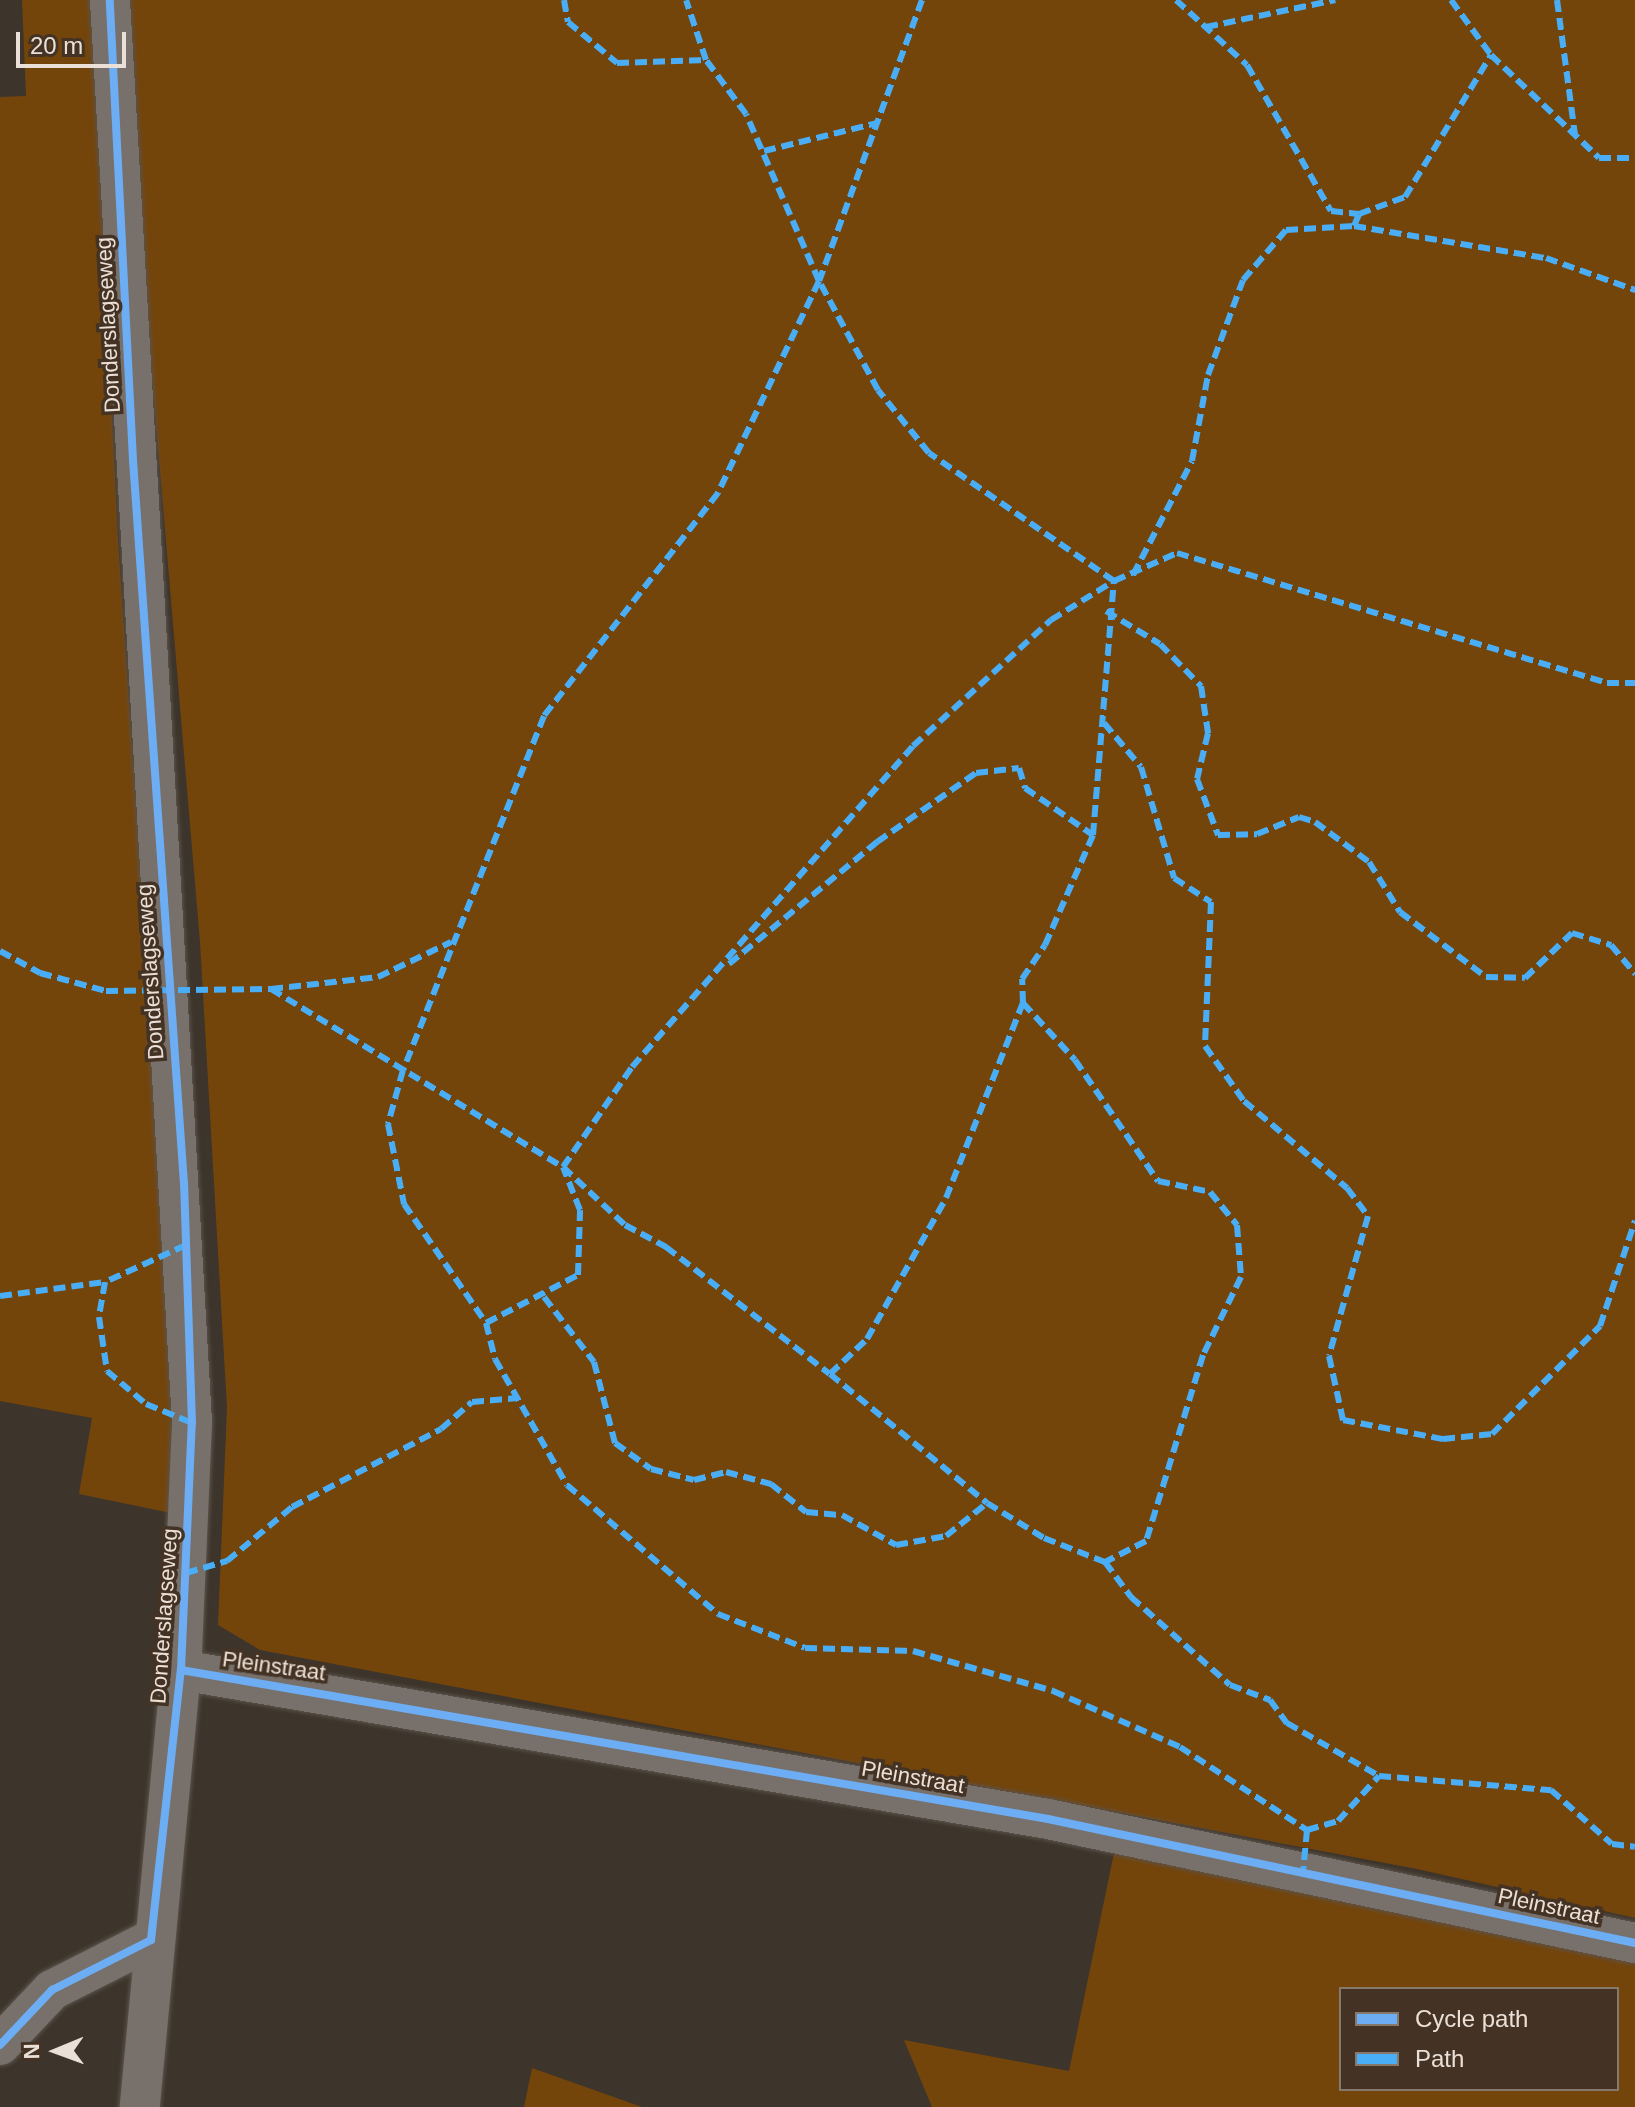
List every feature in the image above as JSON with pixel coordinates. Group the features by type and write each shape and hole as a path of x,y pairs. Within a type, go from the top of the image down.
{"street":[{"name":"Donderslagseweg","path":"110,0 133,460 184,1184 192,1423 181,1670 151,1940 140,2107"},
{"name":"Pleinstraat","path":"181,1670 1048,1819 1635,1943"},
{"path":"0,2045 52,1990 151,1940"}],"shaded area":[{"path":"22,0 92,0 118,540 172,1338 171,1513 79,1494 92,1418 0,1401 0,97 26,96"},
{"path":"120,0 1635,0 1635,1918 1417,1869 260,1650 218,1625 227,1408 200,942"},
{"path":"1114,1853 1635,1962 1635,2107 932,2107 904,2040 1069,2071"},
{"path":"532,2068 642,2107 524,2107"}],"marked path":[{"path":"564,0 568,22 617,63 706,60"},
{"path":"0,951 40,973 106,991 271,989 563,1167 632,1067 913,746 1051,620 1114,581 929,453 878,390 819,281 746,114 706,60 686,0"},
{"path":"922,0 819,281 718,493 544,716 403,1070 388,1124 404,1204 486,1323 578,1275 580,1210 563,1167 625,1225 666,1247 830,1374 867,1339 946,1198 1023,1003 1022,979 1045,945 1093,835 1114,581 1177,553 1607,683 1635,683"},
{"path":"1176,0 1247,65 1331,211 1359,214 1405,197 1491,55"},
{"path":"1206,27 1335,0"},
{"path":"1451,0 1491,55 1599,158 1635,158"},
{"path":"1557,0 1575,135"},
{"path":"764,151 877,123"},
{"path":"1133,575 1192,461 1208,375 1243,280 1286,230 1354,226 1359,214"},
{"path":"1354,226 1546,258 1635,290"},
{"path":"1106,611 1160,644 1201,686 1208,733 1197,779 1218,835 1257,834 1299,817 1315,822 1369,862 1400,912 1486,977 1525,978 1572,933 1611,945 1635,974"},
{"path":"1104,723 1141,767 1174,878 1211,902 1205,1046 1244,1101 1347,1188 1368,1216 1329,1356 1343,1420 1443,1439 1492,1434 1600,1326 1635,1221"},
{"path":"729,964 877,842 976,773 1019,768 1025,788 1093,835"},
{"path":"271,989 378,977 451,942"},
{"path":"1023,1003 1075,1060 1158,1181 1210,1192 1237,1225 1241,1277 1203,1355 1146,1541 1105,1562 1131,1597 1230,1685 1270,1700 1287,1723 1379,1776 1551,1790 1612,1844 1635,1847"},
{"path":"186,1245 105,1282 99,1317 107,1371 146,1404 192,1423"},
{"path":"0,1296 105,1282"},
{"path":"544,1297 594,1362 615,1443 651,1469 694,1480 726,1472 771,1484 806,1512 842,1515 896,1545 946,1536 987,1503"},
{"path":"486,1323 495,1359 567,1485 718,1614 805,1648 913,1651 1053,1691 1180,1747 1307,1830 1303,1872"},
{"path":"830,1374 987,1503 1044,1538 1105,1562"},
{"path":"186,1573 227,1561 292,1507 441,1429 472,1402 518,1398"},
{"path":"1307,1830 1338,1821 1379,1776"}],"cycle path":[{"path":"0,2045 52,1990 151,1940 181,1670 192,1423 184,1184 133,460 110,0"},
{"path":"181,1670 1048,1819 1635,1943"}]}
